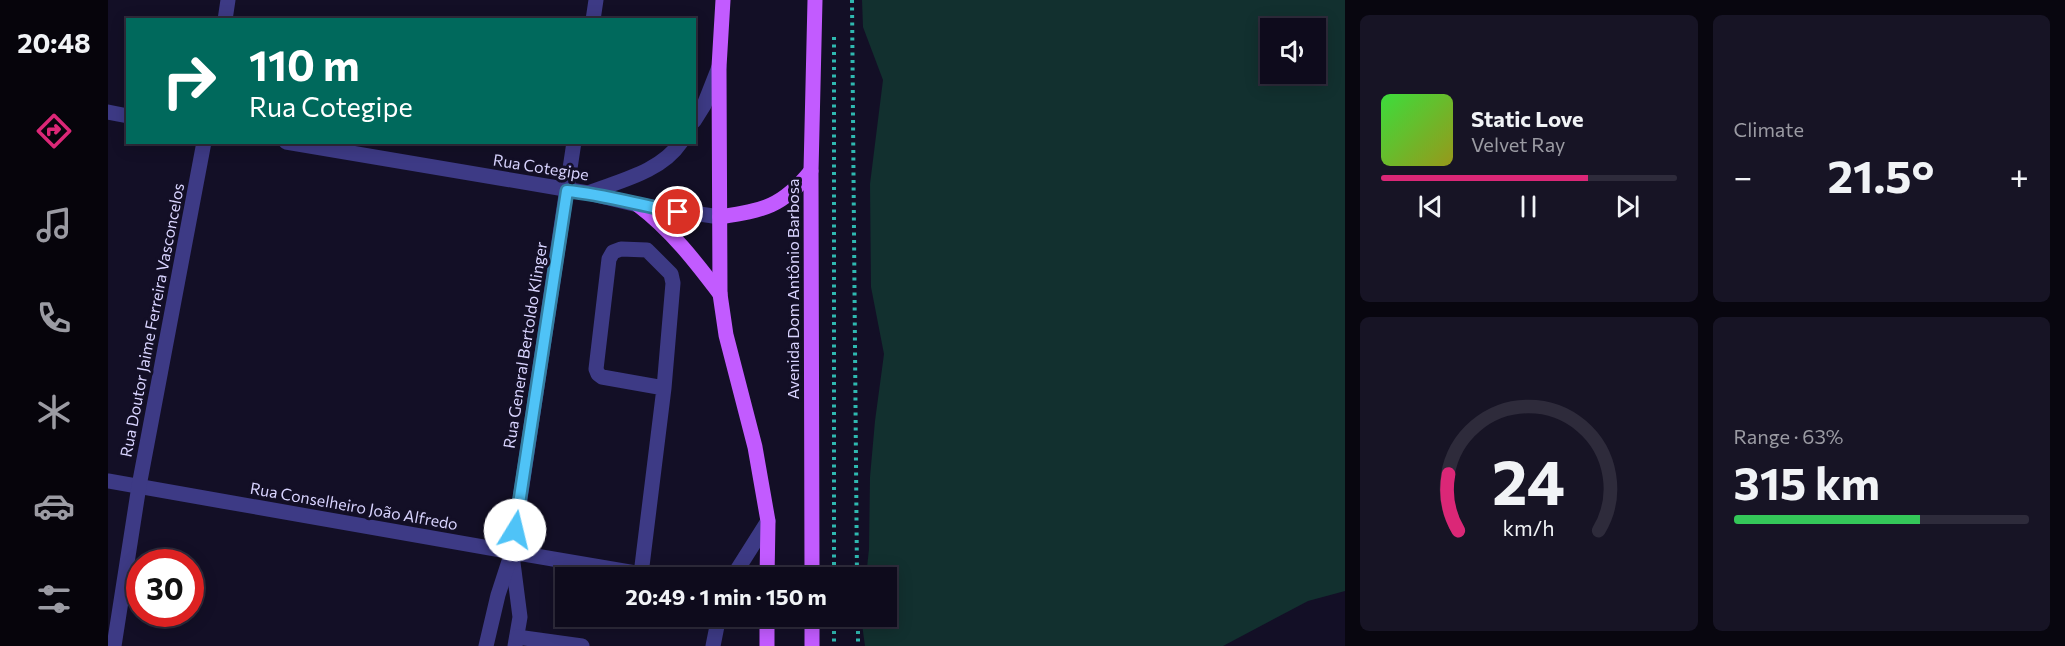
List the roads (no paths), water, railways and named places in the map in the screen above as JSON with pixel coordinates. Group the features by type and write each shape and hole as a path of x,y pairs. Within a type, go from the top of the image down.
{"main road":[{"path":"723,0 719,67 720,294 726,335 755,447 768,521 767,567"},
{"name":"Avenida Dom Antônio Barbosa","path":"812,567 811,171 815,0"},
{"path":"720,217 760,210 794,191 811,171"},
{"path":"638,205 656,219 688,252 720,294"},
{"path":"767,627 767,646"},
{"path":"812,627 812,646"}],"street":[{"path":"225,18 228,0"},
{"path":"593,18 596,0"},
{"path":"696,118 704,105 719,67"},
{"path":"108,112 126,116"},
{"name":"Rua Doutor Jaime Ferreira Vasconcelos","path":"114,646 139,486 204,144"},
{"name":"Rua Cotegipe","path":"297,144 588,193 638,205 720,217"},
{"name":"Rua General Bertoldo Klinger","path":"486,646 498,595 512,552 574,144"},
{"path":"588,193 646,171 674,153 680,144"},
{"path":"641,567 664,388 673,283 671,274 647,250 621,249 612,252 609,259 596,369 602,377 664,388"},
{"name":"Rua Conselheiro João Alfredo","path":"108,481 599,567"},
{"path":"739,567 768,521"},
{"name":"Rua General Bertoldo Klinger","path":"512,552 520,618 516,641"},
{"path":"713,646 717,627"},
{"path":"516,641 582,646"}]}
